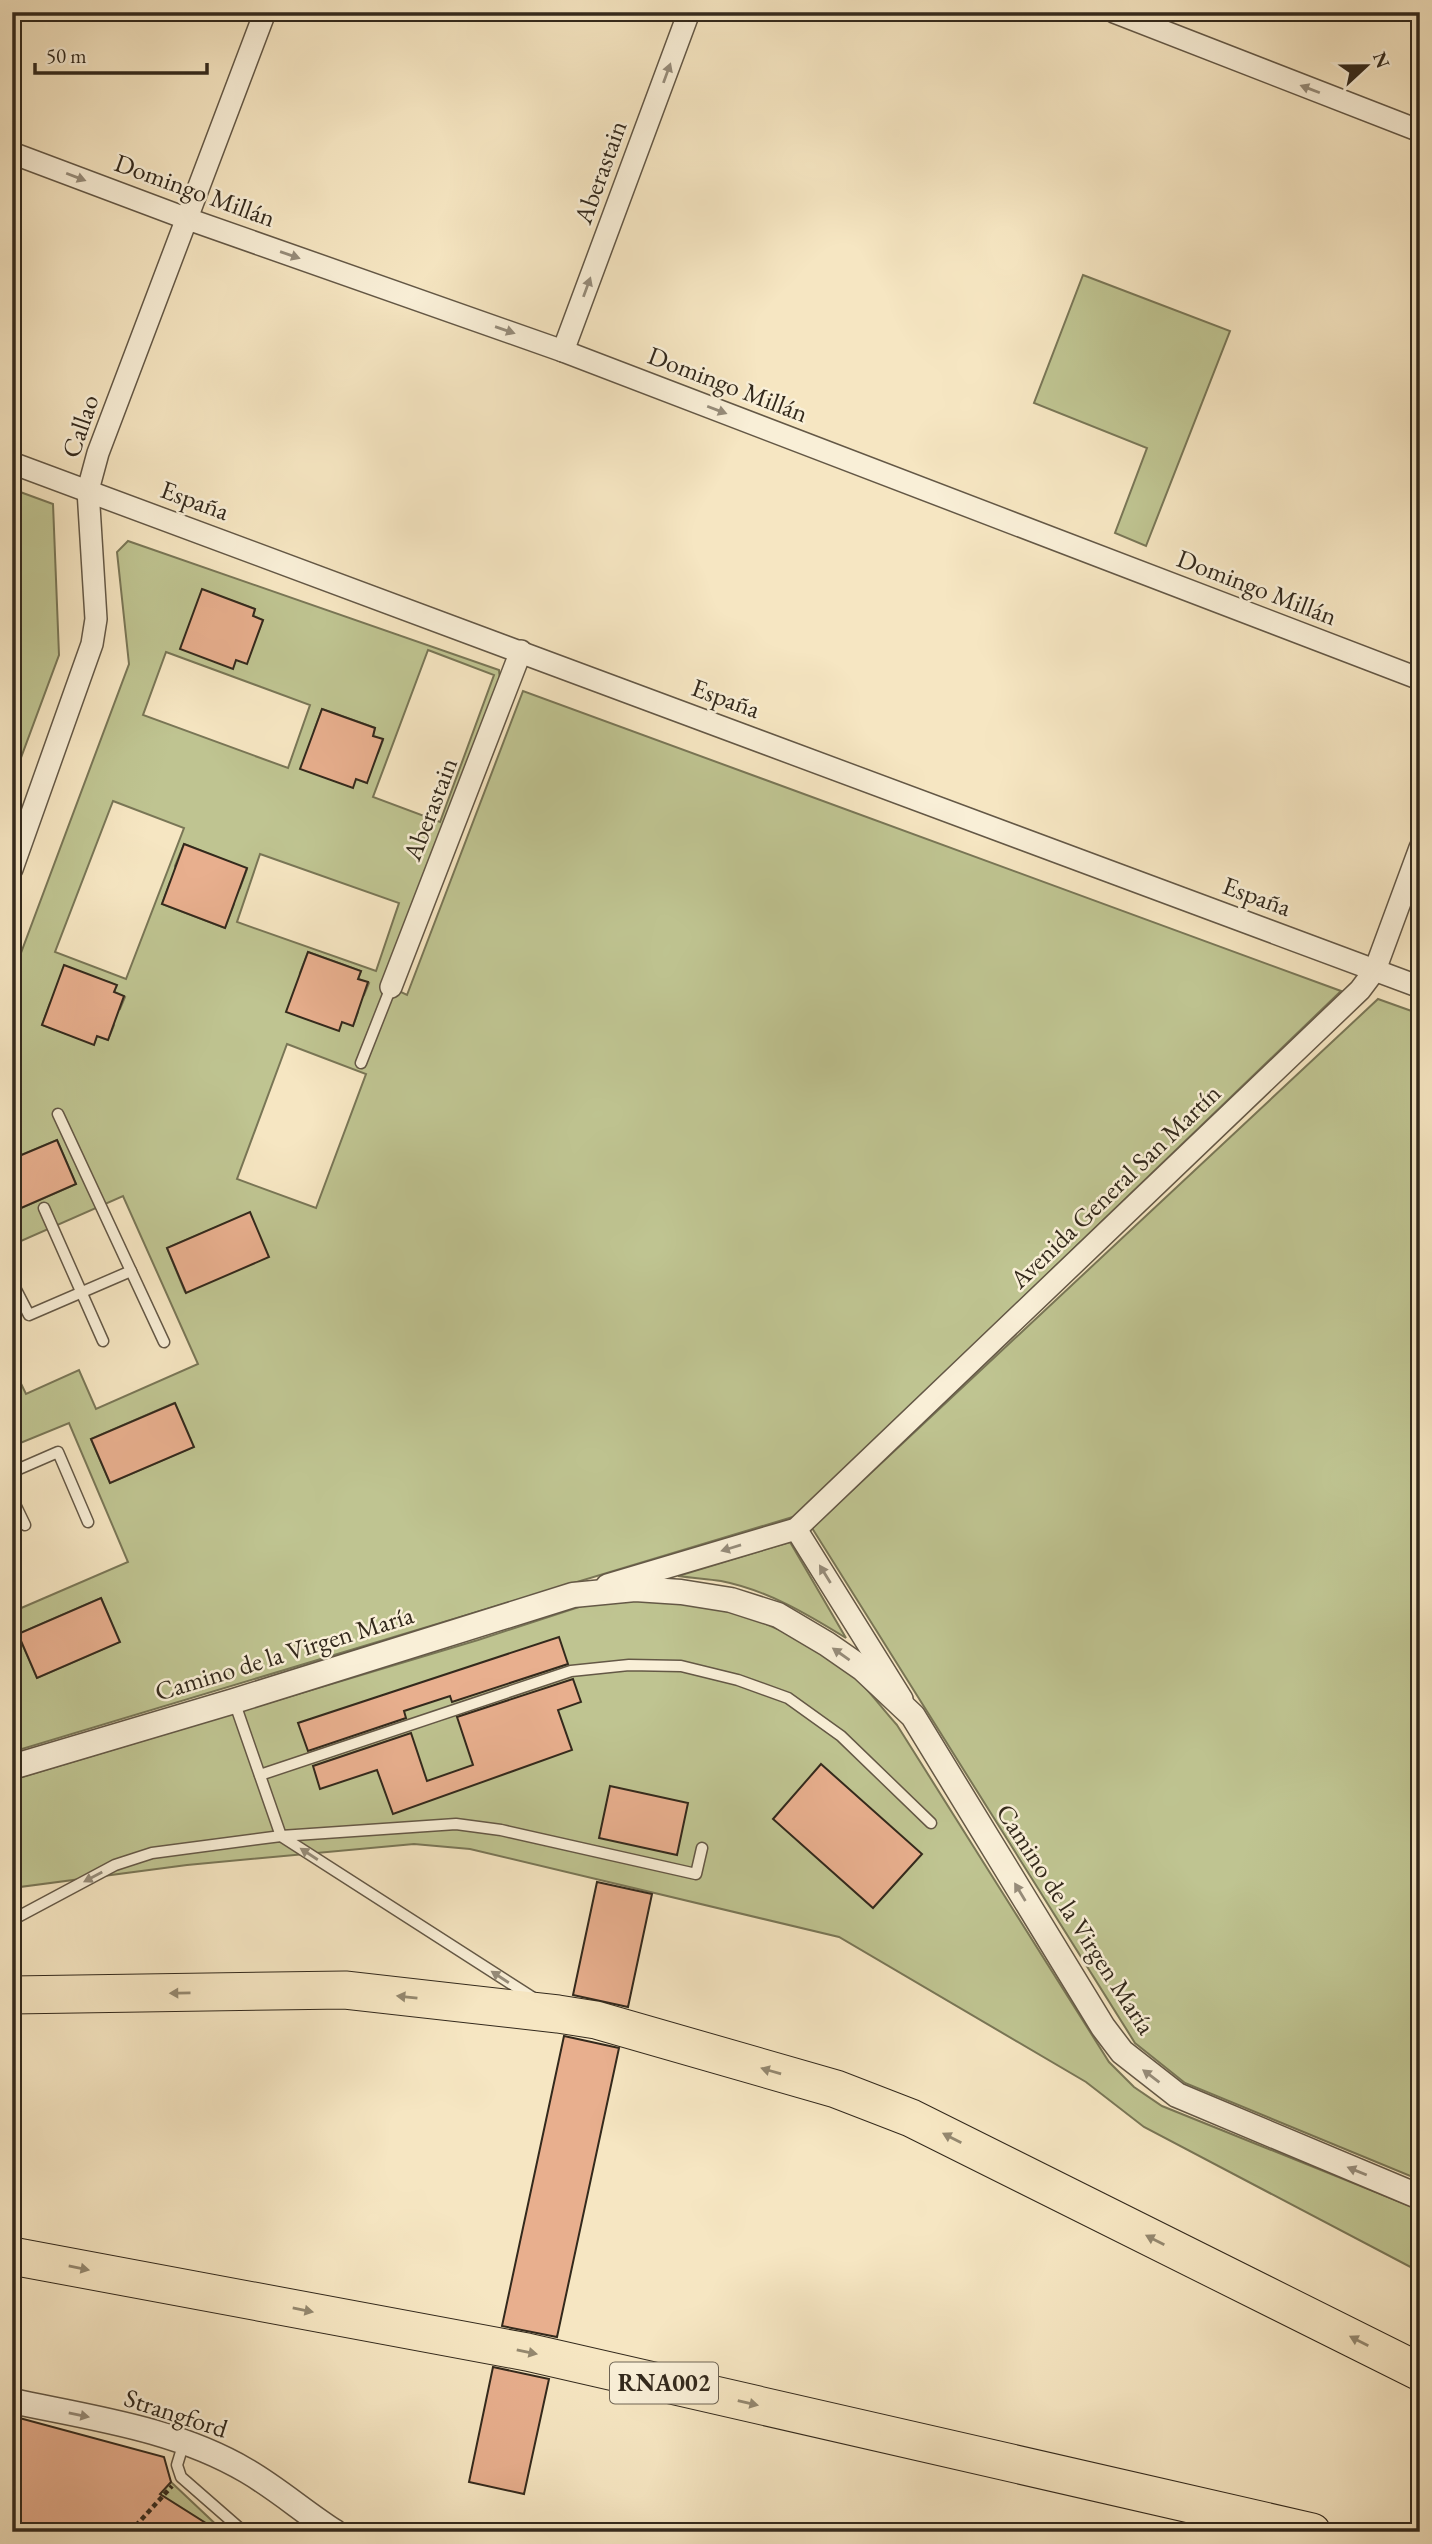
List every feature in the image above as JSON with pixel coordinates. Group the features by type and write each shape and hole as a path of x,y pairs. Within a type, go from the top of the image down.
{"highway":[{"path":"12,1995 345,1990 596,2020 836,2090 911,2118 1420,2372"},
{"name":"RNA002","path":"12,2256 527,2352 1312,2532"}],"street":[{"name":"Callao","path":"12,869 92,644 96,619 88,491 98,453 265,12"},
{"name":"Aberastain","path":"564,351 689,12"},
{"path":"1114,12 1420,131"},
{"name":"Domingo Millán","path":"12,153 185,218 564,351 1420,679"},
{"name":"España","path":"12,463 1420,986"},
{"name":"Aberastain","path":"391,987 521,651"},
{"name":"Avenida General San Martín","path":"796,1529 1360,990 1375,970 1420,848"},
{"name":"Camino de la Virgen María","path":"12,1767 796,1529 1103,2027 1122,2052 1177,2095 1420,2197"},
{"name":"Camino de la Virgen María","path":"573,1595 635,1590 681,1592 731,1600 778,1615 863,1669 913,1716"},
{"name":"Strangford","path":"12,2401 151,2431 184,2442 247,2470 311,2523 335,2532"}],"lane":[{"path":"361,1063 391,987"},
{"path":"58,1114 164,1342"},
{"path":"44,1208 103,1341"},
{"path":"12,1282 29,1315 131,1271"},
{"path":"12,1472 58,1452 88,1522"},
{"path":"12,1498 25,1525"},
{"path":"260,1775 571,1671 629,1664 681,1667 738,1680 788,1698 841,1736 931,1822"},
{"path":"234,1701 281,1836 558,2014"},
{"path":"12,1920 115,1866 152,1853 281,1836 456,1824 501,1830 696,1874 702,1848"},
{"path":"184,2442 177,2465 181,2477 244,2532"}],"path":[{"path":"130,2532 181,2477"}],"green space":[{"path":"1083,275 1230,331 1146,546 1115,533 1147,448 1034,403"},
{"path":"12,489 53,504 59,655 12,782"},
{"path":"128,541 499,670 500,680 384,984 407,995 523,691 1341,991 796,1516 12,1752 12,1612 128,1562 69,1423 13,1446 12,1365 26,1394 79,1370 96,1409 198,1364 123,1196 12,1245 12,1212 76,1184 57,1140 12,1159 12,977 129,664 117,552","holes":["202,590 255,609 253,616 263,620 258,633 245,628","428,650 494,675 440,822 373,797","166,652 310,705 288,768 143,715","322,709 375,728 373,736 383,740 378,753 365,748 367,783 356,779 314,731","113,801 184,828 126,979 55,952","184,844 247,869 240,888 226,884 234,904 225,928 162,904 170,882 181,886 175,866","260,854 399,903 376,971 237,922","308,952 361,971 358,979 369,983 364,995 351,991 358,1012 353,1026 337,1015 315,985 300,973","64,966 116,985 114,992 125,997 120,1009 107,1004 114,1025 108,1040 97,1036 94,1044 42,1025 50,1003 61,1007","287,1044 366,1074 316,1208 237,1179","250,1213 186,1293 167,1248","174,1403 193,1447 110,1483 91,1439","101,1598 119,1642 37,1678 18,1634"]},
{"path":"1378,999 1420,1014 1420,2180 1185,2083 1135,2043 812,1528"},
{"path":"790,1542 846,1638 801,1612 754,1590 721,1581 678,1576"},
{"path":"637,1600 690,1604 763,1623 809,1646 855,1677 897,1725 1109,2062 1134,2087 1162,2106 1420,2210 1420,2272 1144,2127 1086,2082 839,1937 470,1849 414,1844 187,1865 12,1888 12,1780 478,1640 585,1605"},
{"path":"171,2482 224,2532 125,2532"}],"building":[{"path":"202,589 255,609 253,616 263,620 247,664 236,660 233,669 180,649"},
{"path":"322,709 375,728 373,736 383,739 367,783 356,779 353,788 300,769"},
{"path":"184,844 247,868 225,928 162,904"},
{"path":"308,952 361,971 358,979 368,982 353,1026 342,1022 339,1031 286,1012"},
{"path":"64,965 117,985 114,992 124,996 108,1040 97,1036 94,1045 42,1025"},
{"path":"57,1140 76,1184 12,1212 12,1159"},
{"path":"250,1212 269,1257 186,1293 167,1248"},
{"path":"175,1403 194,1447 110,1483 91,1439"},
{"path":"101,1598 120,1642 37,1678 18,1634"},
{"path":"559,1637 568,1664 452,1702 450,1696 404,1711 406,1718 308,1751 298,1723"},
{"path":"573,1679 581,1702 558,1710 572,1750 393,1814 377,1770 320,1789 313,1766 411,1733 427,1781 473,1765 457,1717"},
{"path":"821,1764 922,1854 873,1908 773,1819"},
{"path":"610,1786 688,1803 677,1855 599,1838"},
{"path":"597,1882 652,1894 628,2007 573,1995"},
{"path":"564,2036 619,2048 557,2337 502,2326"},
{"path":"493,2367 549,2379 524,2494 469,2482"},
{"path":"12,2416 164,2457 171,2482 160,2494 220,2532 12,2532"}]}
